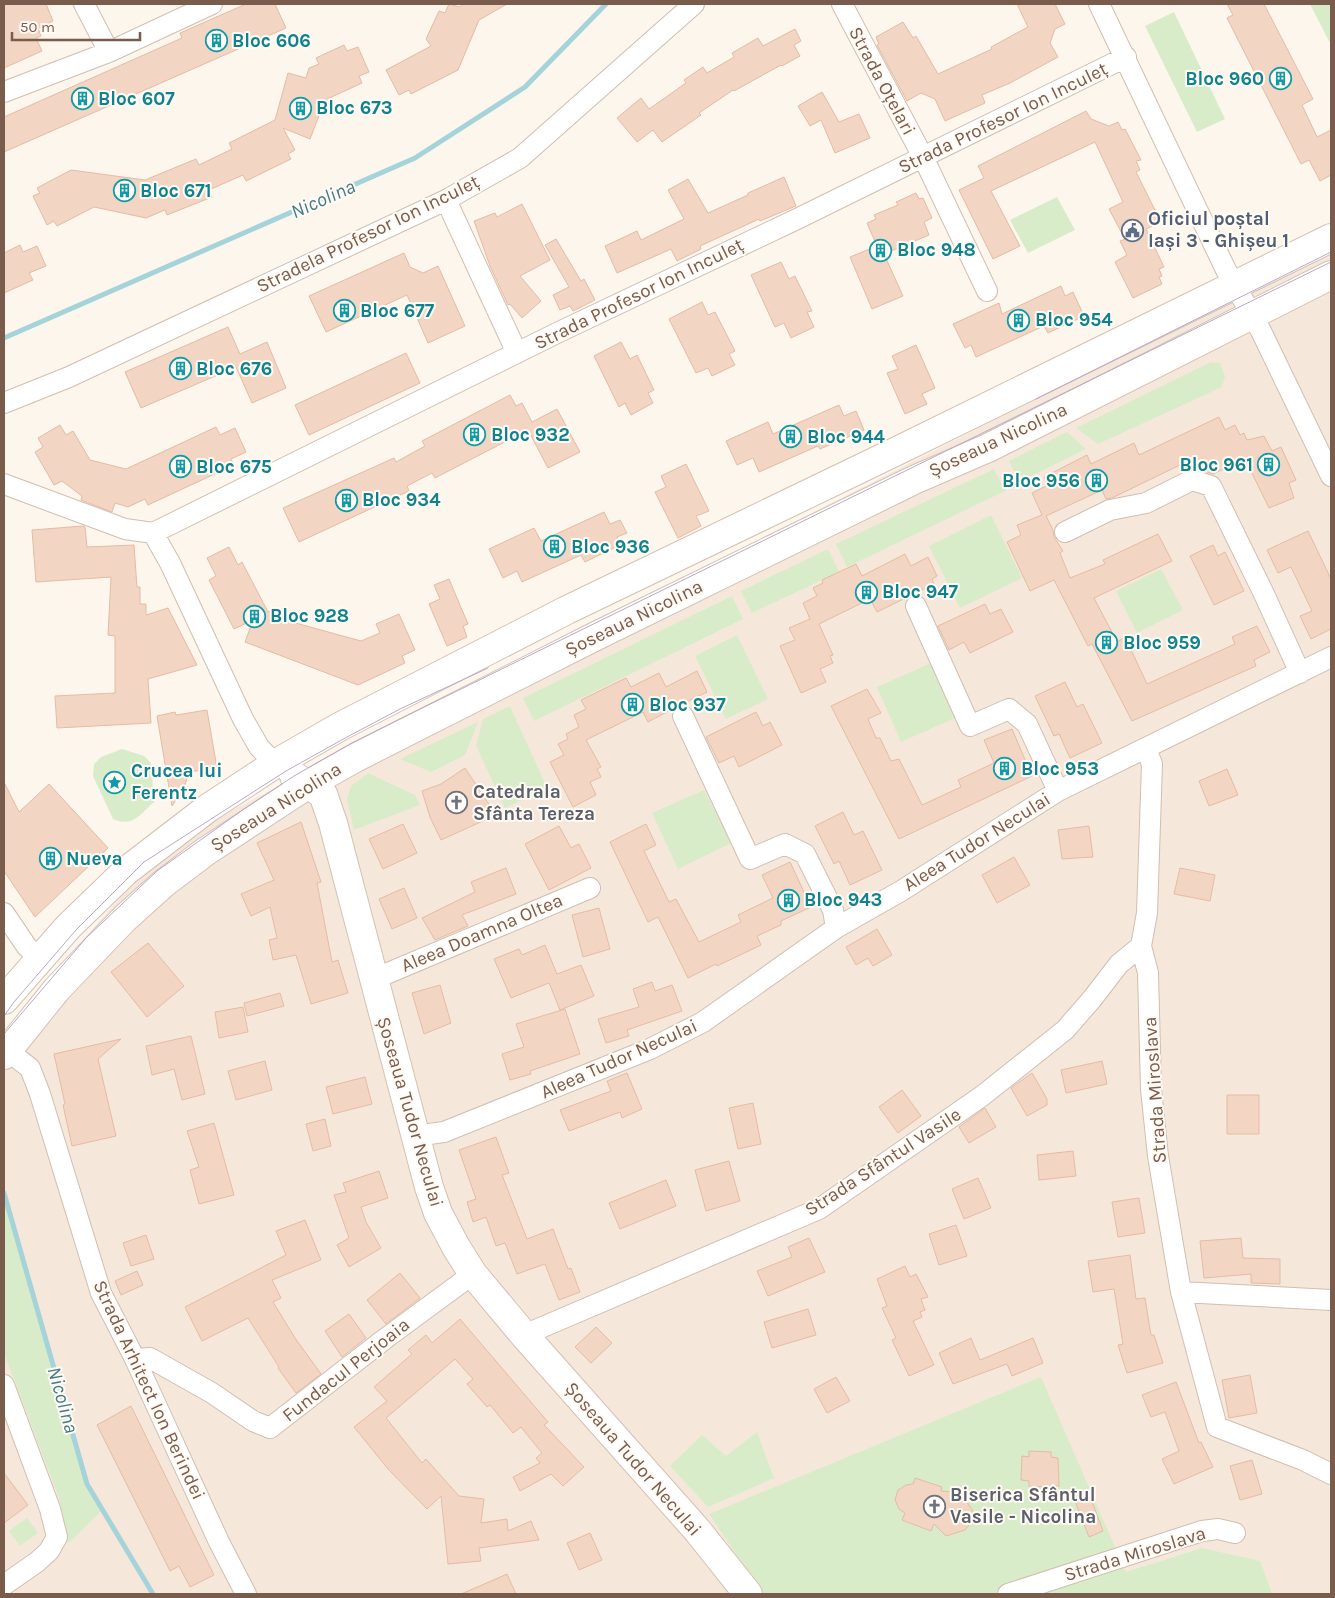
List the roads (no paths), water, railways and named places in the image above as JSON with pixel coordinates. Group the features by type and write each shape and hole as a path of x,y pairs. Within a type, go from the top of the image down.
{"main road":[{"name":"Șoseaua Nicolina","path":"4,1000 39,958 96,899 133,865 208,808 274,764 341,726 567,610 1331,238"},
{"name":"Șoseaua Nicolina","path":"6,1053 57,989 130,913 164,883 204,852 307,784 356,757 588,641 914,480 988,448 1331,276"},
{"name":"Șoseaua Tudor Neculai","path":"274,764 323,794 333,823 414,1136 438,1214 456,1247 473,1274 524,1335 696,1530 748,1594"}],"street":[{"path":"84,4 109,52"},
{"path":"4,92 109,52 212,4"},
{"name":"Stradela Profesor Ion Inculeț","path":"6,406 446,200 520,158 694,4"},
{"name":"Strada Oțelari","path":"842,4 923,158 987,291"},
{"path":"1099,4 1235,286 1262,331 1331,476"},
{"name":"Strada Profesor Ion Inculeț","path":"153,533 517,353 923,158 1126,57"},
{"path":"446,200 517,353"},
{"path":"1065,532 1110,510 1146,503 1192,480 1211,486 1300,673"},
{"path":"4,484 125,529 153,533 170,563 243,719 259,747 274,764"},
{"path":"916,606 970,726 1009,710 1027,724 1058,791"},
{"name":"Aleea Tudor Neculai","path":"414,1136 444,1132 650,1049 703,1022 836,928 901,891 1058,791 1331,658"},
{"path":"683,716 750,860 785,844 805,854 833,910 836,928"},
{"name":"Strada Miroslava","path":"1146,749 1152,764 1147,913 1141,946 1148,973 1151,1089 1158,1156 1180,1292 1217,1427 1303,1460 1331,1474"},
{"name":"Aleea Doamna Oltea","path":"374,979 590,888"},
{"path":"4,913 27,946 39,958"},
{"name":"Strada Sfântul Vasile","path":"524,1335 819,1209 982,1096 1065,1030 1119,964 1141,946"},
{"name":"Strada Arhitect Ion Berindei","path":"6,1053 30,1068 40,1094 101,1293 135,1359 219,1542 246,1594"},
{"name":"Fundacul Perjoaia","path":"135,1359 150,1358 212,1393 254,1422 270,1428 386,1338 473,1274"},
{"path":"1180,1292 1331,1300"},
{"path":"4,1385 46,1500 57,1537 49,1552 4,1584"},
{"name":"Strada Miroslava","path":"1008,1594 1202,1531 1218,1529 1235,1533"}],"waterway":[{"name":"Nicolina","path":"4,338 415,158 525,87 606,4"},
{"name":"Nicolina","path":"4,1193 87,1484 153,1594"}],"tram line":[{"path":"1036,399 1331,252"},
{"path":"4,1034 86,938 157,871 294,776 350,744 404,717 1331,262"},
{"path":"4,1016 76,930 144,862 286,771 400,709 488,668"}],"place":[{"name":"Bloc 606","path":"216,41"},
{"name":"Bloc 960","path":"1280,79"},
{"name":"Bloc 607","path":"82,99"},
{"name":"Bloc 673","path":"300,108"},
{"name":"Bloc 671","path":"124,191"},
{"name":"Oficiul poștal Iași 3 - Ghișeu 1","path":"1132,230"},
{"name":"Bloc 948","path":"881,250"},
{"name":"Bloc 677","path":"344,311"},
{"name":"Bloc 954","path":"1019,320"},
{"name":"Bloc 676","path":"180,369"},
{"name":"Bloc 932","path":"475,435"},
{"name":"Bloc 944","path":"791,437"},
{"name":"Bloc 961","path":"1269,465"},
{"name":"Bloc 675","path":"180,467"},
{"name":"Bloc 956","path":"1096,481"},
{"name":"Bloc 934","path":"346,500"},
{"name":"Bloc 936","path":"555,547"},
{"name":"Bloc 947","path":"866,592"},
{"name":"Bloc 928","path":"254,616"},
{"name":"Bloc 959","path":"1107,643"},
{"name":"Bloc 937","path":"633,705"},
{"name":"Bloc 953","path":"1005,769"},
{"name":"Crucea lui Ferentz","path":"115,782"},
{"name":"Catedrala Sfânta Tereza","path":"457,803"},
{"name":"Nueva","path":"50,859"},
{"name":"Bloc 943","path":"788,900"},
{"name":"Biserica Sfântul Vasile - Nicolina","path":"934,1506"}]}
